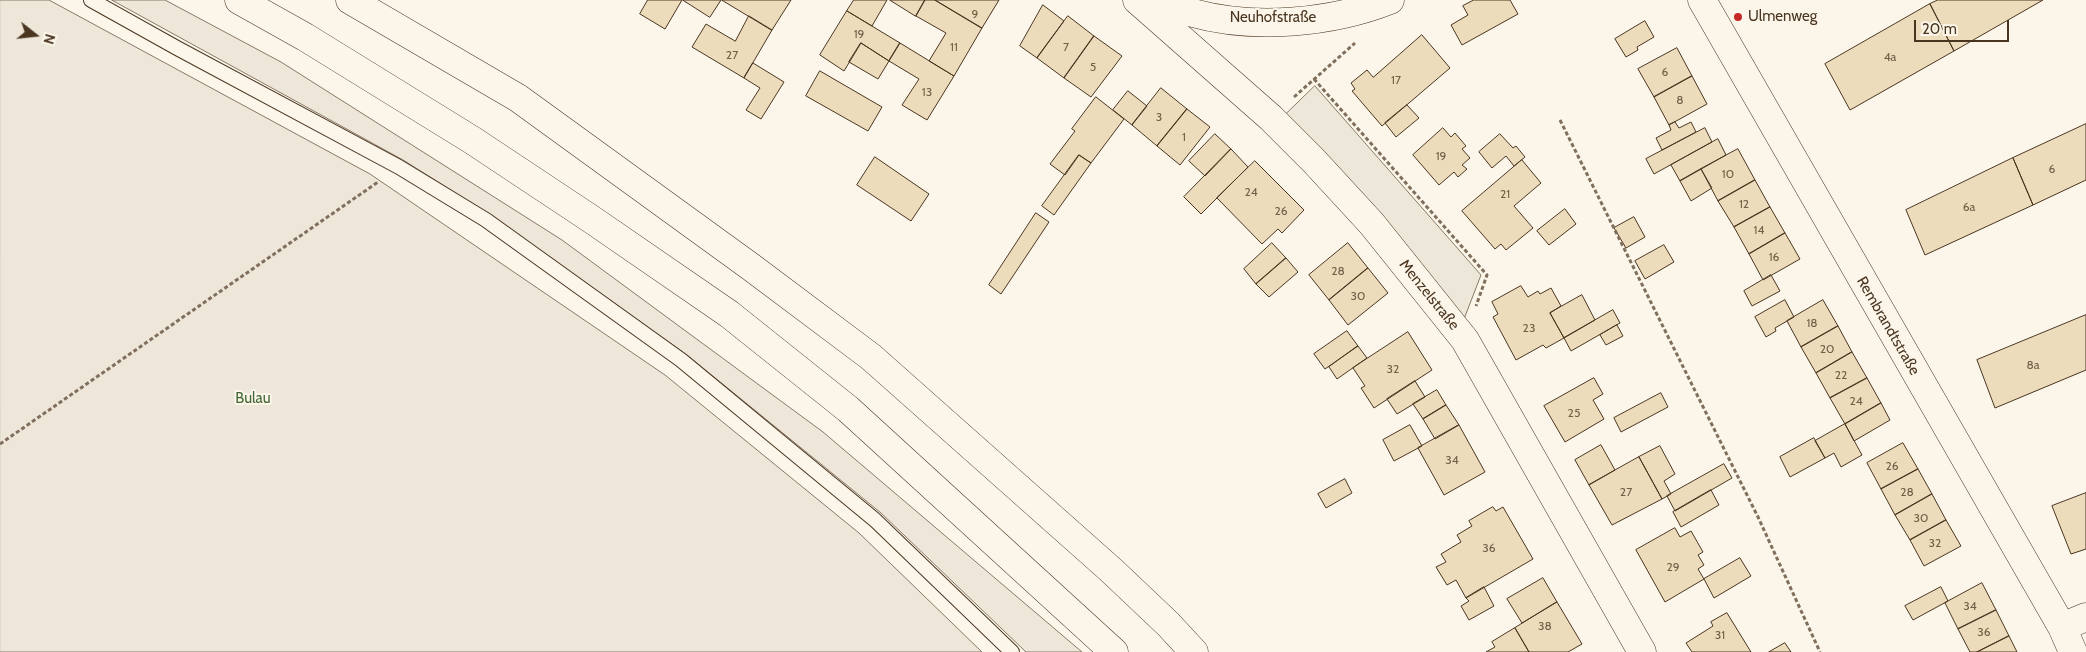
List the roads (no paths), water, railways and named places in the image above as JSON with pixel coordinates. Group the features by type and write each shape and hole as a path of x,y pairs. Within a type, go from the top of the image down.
{"main road":[{"path":"239,0 306,37 472,140 591,218 729,314 848,409 1114,652"},
{"path":"350,0 518,98 751,267 871,357 1111,570 1168,624 1194,652"},
{"name":"Menzelstraße","path":"1137,0 1271,118 1314,161 1372,224 1465,340 1642,652"},
{"name":"Neuhofstraße","path":"1157,0 1193,13 1218,18 1282,21 1343,16 1390,0"},
{"name":"Rembrandtstraße","path":"1702,0 2074,622 2073,652"}],"lane":[{"path":"91,0 399,167 486,220 681,360 875,520 1012,652"}],"place":[{"name":"Ulmenweg","path":"1738,17"}],"park label":[{"name":"Bulau","path":"253,399"}]}
